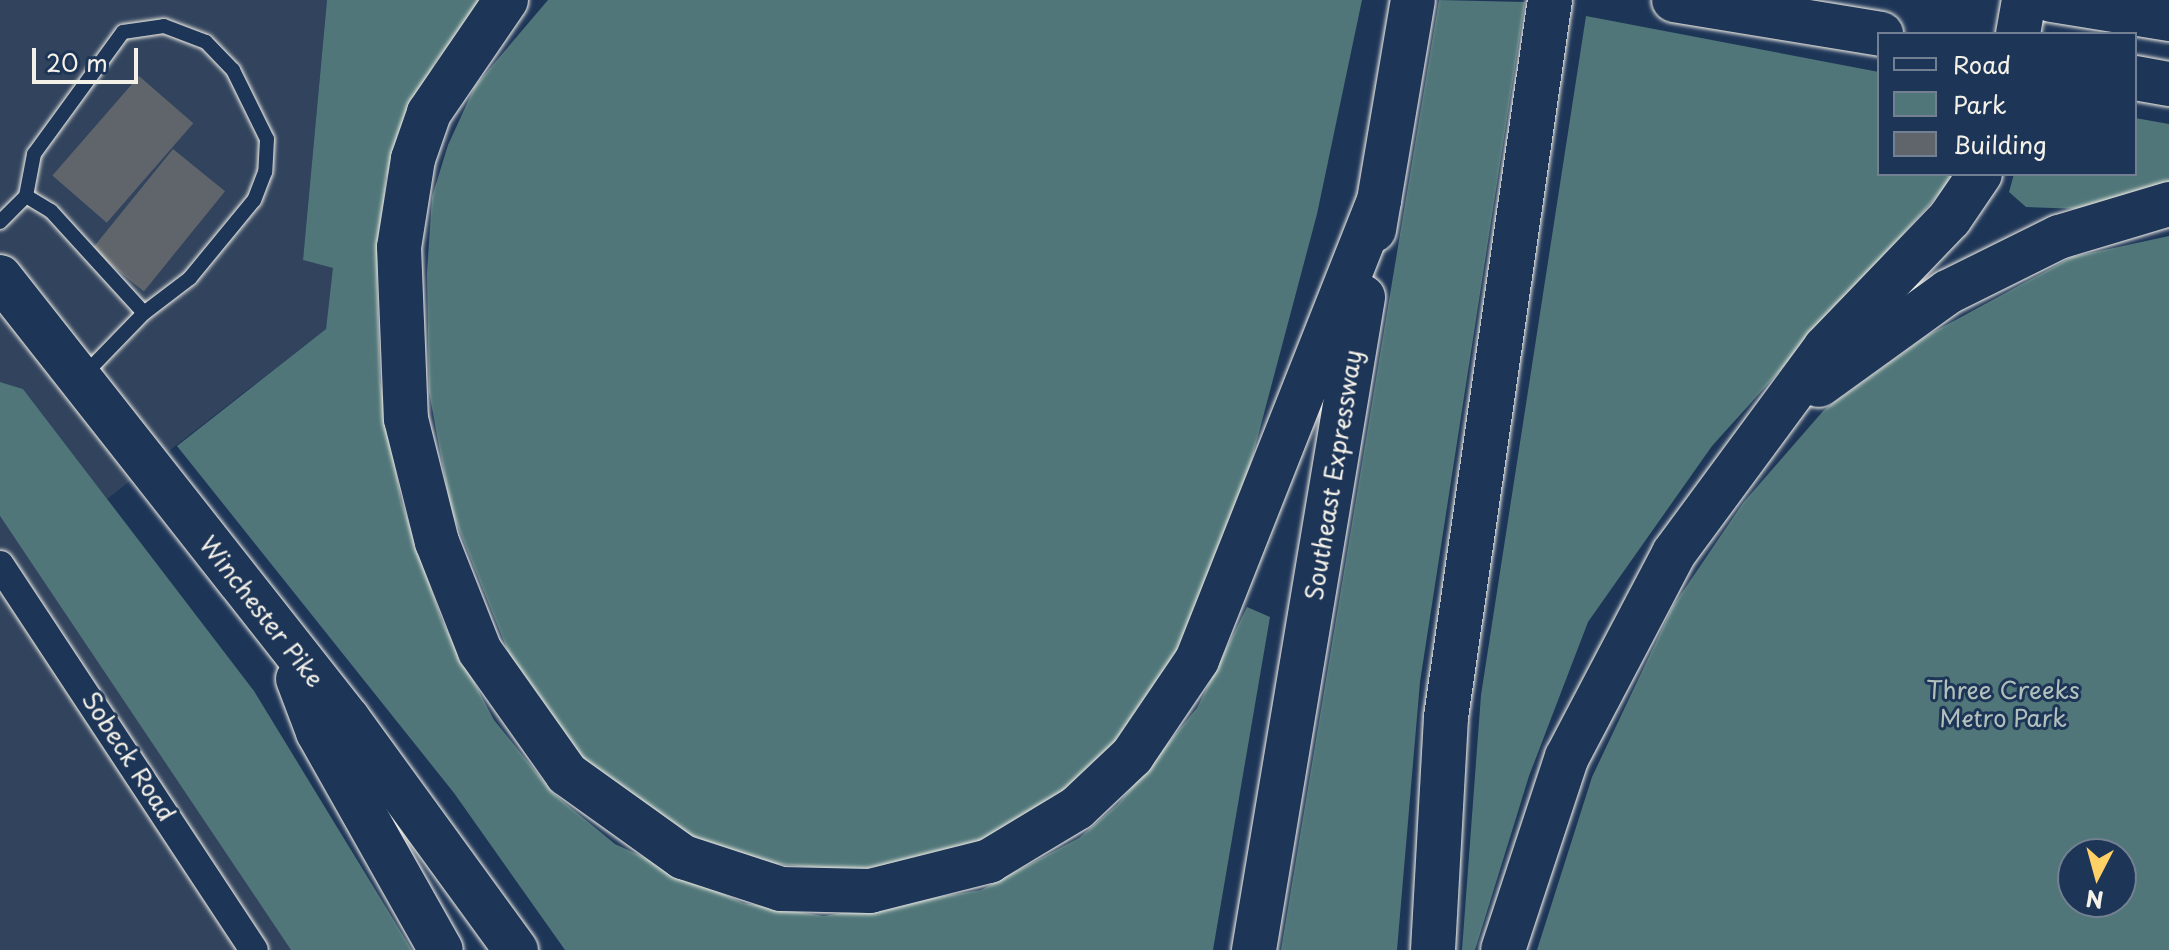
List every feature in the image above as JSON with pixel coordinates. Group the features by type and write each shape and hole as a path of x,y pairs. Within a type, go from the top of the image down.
{"main road":[{"path":"506,0 429,113 413,159 399,247 406,419 437,542 480,651 567,774 683,857 781,889 870,891 989,861 1058,823 1132,756 1197,660 1379,200"},
{"name":"Southeast Expressway","path":"1254,950 1413,0"},
{"path":"1433,950 1446,717 1550,0"},
{"path":"1674,0 1877,33"},
{"path":"2018,32 2024,0"},
{"path":"2052,0 2169,19"},
{"path":"2137,78 2169,84"},
{"path":"1503,950 1567,757 1620,645 1674,553 1774,422 1825,348 1950,218 1979,176"},
{"path":"1774,422 1948,292 2059,237 2169,204"},
{"name":"Winchester Pike","path":"0,277 279,632 516,950"},
{"path":"279,632 318,732 441,950"}],"street":[{"name":"Sobeck Road","path":"0,565 254,950"}],"lane":[{"path":"0,222 26,196 34,154 123,32 164,26 206,42 233,70 267,139 265,172 254,200 190,278 144,313 80,379"},
{"path":"26,196 51,211 144,313"}],"shaded area":[{"path":"0,0 327,0 303,260 334,268 326,329 107,499 23,389 0,382"},
{"path":"0,516 280,927 291,950 0,950"}],"green space":[{"path":"327,0 484,0 434,64 386,178 377,280 380,380 401,500 442,621 494,720 554,794 615,844 743,903 824,916 981,890 1079,838 1118,804 1197,708 1247,607 1270,617 1213,950 565,950 454,793 177,446 326,329 333,268 303,260"},
{"path":"548,0 1362,0 1317,214 1250,466 1181,657 1143,718 1051,807 957,853 851,871 747,861 680,839 555,736 516,671 451,510 429,392 427,273 432,197 448,145 475,86"},
{"path":"1439,0 1525,2 1420,682 1397,950 1281,950"},
{"path":"1586,16 1877,72 1877,176 1955,176 1712,446 1588,622 1529,776 1475,950 1462,950 1481,695"},
{"path":"2137,118 2169,124 2169,188 2079,209 2026,207 2009,192 2013,176 2137,176"},
{"name":"Three Creeks Metro Park","path":"2169,236 2169,950 1537,950 1592,777 1673,606 1743,503 1824,410 1928,335 2072,257"},
{"path":"0,382 23,389 254,691 412,950 291,950 0,516"}],"building":[{"path":"139,76 193,123 107,223 52,176"},
{"path":"173,149 225,191 144,291 92,249"}]}
